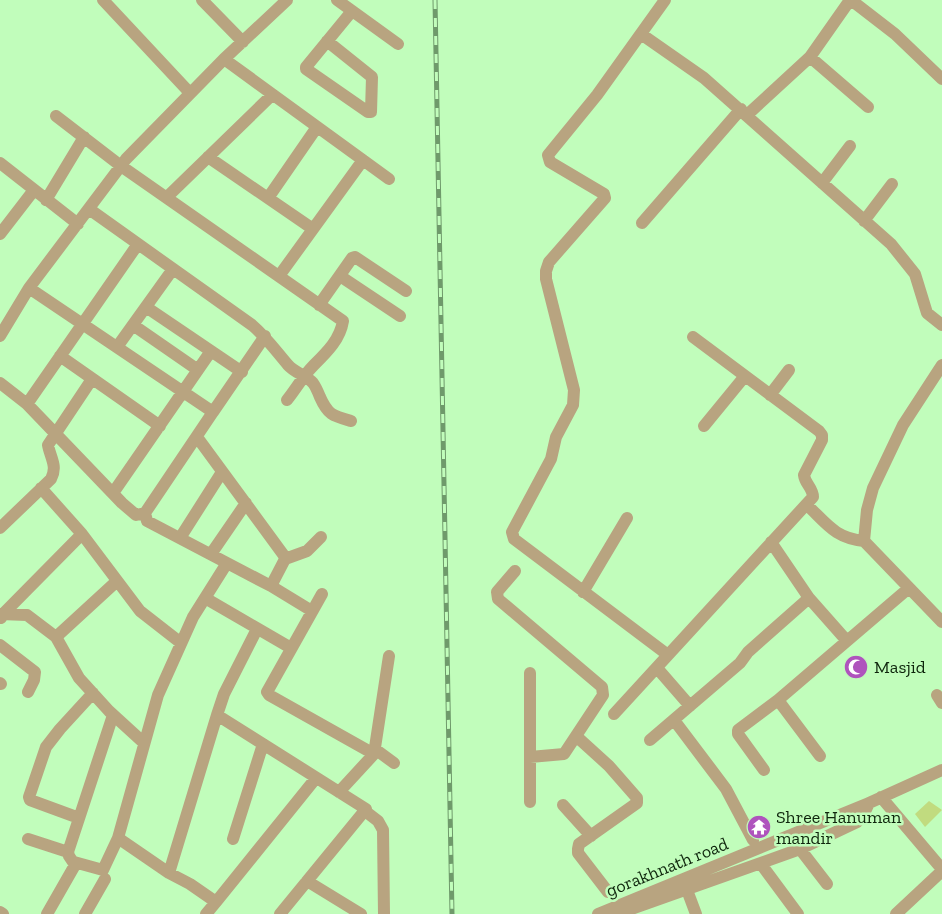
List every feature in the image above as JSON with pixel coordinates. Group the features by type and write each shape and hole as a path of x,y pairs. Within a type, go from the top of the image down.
{"street":[{"path":"103,0 190,93"},
{"path":"202,0 243,42"},
{"path":"0,336 29,288 121,166 224,59 287,0"},
{"path":"337,0 398,44"},
{"path":"665,0 597,95 548,155 550,162 604,194 605,198 550,262 546,271 546,279 574,390 573,405 556,437 551,459 512,532 514,539 668,656"},
{"path":"642,223 744,112 810,57 851,0 895,34 942,79"},
{"path":"328,41 372,77 371,112 368,112 307,71 306,67 352,11"},
{"path":"641,34 704,78 892,244 915,274 928,313 942,326"},
{"path":"810,57 868,107"},
{"path":"224,59 389,179"},
{"path":"166,197 272,95"},
{"path":"56,116 121,166 343,322 330,350 305,376 287,400"},
{"path":"268,198 317,127"},
{"path":"46,200 84,137"},
{"path":"822,183 850,146"},
{"path":"208,157 313,229"},
{"path":"279,276 362,160"},
{"path":"0,163 78,224"},
{"path":"864,221 892,184"},
{"path":"0,234 34,190"},
{"path":"89,209 252,324 265,336 288,365 305,376 316,387 324,408 329,413 351,422"},
{"path":"27,404 138,244"},
{"path":"319,305 352,258 358,257 406,291"},
{"path":"117,348 173,269"},
{"path":"340,276 400,316"},
{"path":"29,288 213,412"},
{"path":"146,307 242,372"},
{"path":"133,326 198,370"},
{"path":"265,336 145,513 147,521 271,586 312,611"},
{"path":"614,714 813,497 804,475 822,440 822,435 819,431 693,337"},
{"path":"113,493 134,466 211,351"},
{"path":"60,356 160,426"},
{"path":"864,541 867,510 873,488 903,425 942,366"},
{"path":"770,395 790,370"},
{"path":"704,426 744,376"},
{"path":"0,528 54,473 55,468 48,448 92,379"},
{"path":"0,383 27,404 122,503 136,514 145,513"},
{"path":"197,437 285,559"},
{"path":"180,538 222,472"},
{"path":"41,488 82,534 140,611 181,644"},
{"path":"211,554 246,503"},
{"path":"807,505 836,533 851,540 864,541 942,622"},
{"path":"583,592 627,518"},
{"path":"1,616 82,534"},
{"path":"271,586 285,559 307,551 320,537"},
{"path":"771,542 809,598 847,641"},
{"path":"28,839 103,870 118,838 158,695 193,617 227,563"},
{"path":"515,571 497,592 498,599 602,687 604,691 564,754 530,757"},
{"path":"56,637 117,581"},
{"path":"764,770 738,734 738,730 778,700 909,588"},
{"path":"322,594 268,689 269,695 394,763"},
{"path":"205,598 291,648"},
{"path":"650,740 740,663 748,652 809,598"},
{"path":"1,616 27,615 56,637 78,678 144,743"},
{"path":"169,873 224,694 258,628"},
{"path":"0,645 35,672 34,680 28,692"},
{"path":"339,792 374,751 389,656"},
{"path":"656,668 690,706"},
{"path":"530,673 530,802"},
{"path":"79,818 30,800 29,797 46,747 60,728 93,693"},
{"path":"778,700 820,756"},
{"path":"47,914 74,868 71,857 79,818 113,714"},
{"path":"218,715 366,809 308,881 285,913"},
{"path":"674,720 726,789 753,840"},
{"path":"576,736 609,766 637,798 637,803 579,844 578,853 608,892"},
{"path":"233,839 262,744"},
{"name":"gorakhnath road","path":"598,914 869,803 942,770"},
{"path":"206,914 316,778"},
{"path":"881,797 942,870 896,914"},
{"path":"618,914 800,849 857,822 863,816 869,803"},
{"path":"563,805 591,836"},
{"path":"364,812 378,821 383,830 384,914"},
{"path":"118,838 216,902"},
{"path":"800,849 827,884"},
{"path":"761,864 798,914"},
{"path":"85,914 106,879"},
{"path":"308,881 360,914"},
{"path":"687,890 696,914"},
{"path":"0,912 4,914"}],"building":[{"path":"929,801 942,810 925,827 915,814"}],"railway":[{"path":"435,0 452,914"}],"place":[{"name":"Masjid","path":"856,667"},
{"name":"Shree Hanuman mandir","path":"759,827"}]}
